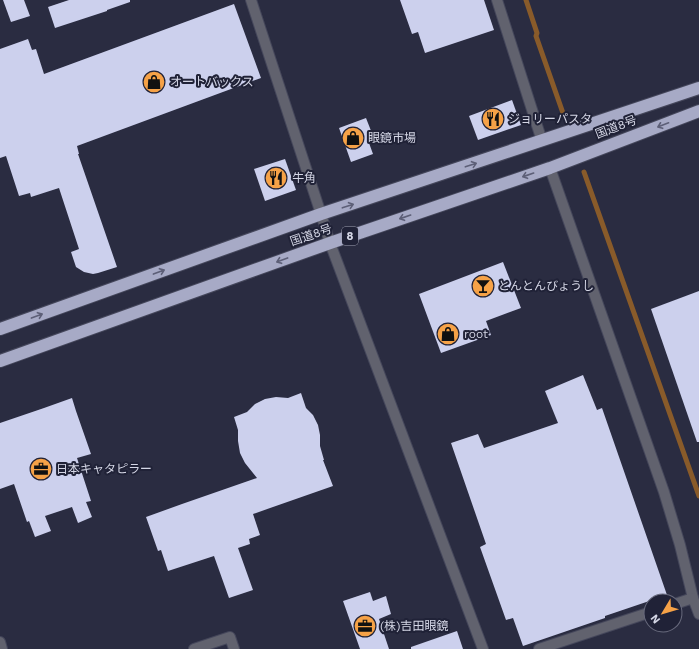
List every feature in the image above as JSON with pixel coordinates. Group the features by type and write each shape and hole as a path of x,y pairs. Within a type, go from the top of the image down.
{"highway":[{"name":"国道8号","path":"0,329 321,214 699,88"},
{"name":"国道8号","path":"0,360 330,243 550,168 699,111"}],"street":[{"path":"251,0 330,243 483,649"},
{"path":"497,0 542,141"},
{"path":"550,168 664,492 680,545 693,598 699,614"},
{"path":"683,601 693,598"},
{"path":"539,649 643,615"},
{"path":"194,649 230,637 234,649"},
{"path":"0,642 2,649"}],"building":[{"path":"3,0 24,0 30,16 11,22"},
{"path":"69,0 130,0 130,2 55,28 48,7"},
{"path":"400,0 484,0 494,30 425,53 418,32 412,34"},
{"path":"234,4 261,78 77,146 78,154 117,267 93,274 84,272 76,267 71,252 79,249 59,188 31,197 30,193 19,196 6,156 0,158 0,49 28,39 32,50 36,49 44,74"},
{"path":"512,100 521,125 478,140 469,116"},
{"path":"366,118 375,141 369,143 373,154 351,162 339,128"},
{"path":"285,159 296,190 265,201 254,169"},
{"path":"503,262 521,308 486,321 491,335 441,353 419,294"},
{"path":"699,291 699,442 697,442 651,309"},
{"path":"583,375 597,410 602,408 666,593 643,593 643,603 605,616 605,618 523,646 513,618 506,620 480,547 486,544 451,443 478,434 484,448 558,423 545,391"},
{"path":"301,393 306,408 313,415 318,425 323,460 333,486 253,514 260,535 249,539 250,544 238,548 253,590 229,598 214,556 168,571 161,550 158,551 146,517 257,478 245,463 240,453 238,430 234,417 247,412 255,404 265,399 276,397 288,398"},
{"path":"72,398 91,454 77,458 91,501 86,502 92,517 78,523 72,507 45,516 51,531 35,537 29,521 27,522 14,484 0,489 0,423"},
{"path":"370,592 373,601 386,596 391,614 379,619 389,649 360,649 343,601"},
{"path":"457,631 463,649 411,649 411,647"}],"waterway":[{"path":"526,0 537,33 536,36 564,116"},
{"path":"584,172 699,496"}],"place":[{"name":"オートバックス","path":"154,82"},
{"name":"ジョリーパスタ","path":"493,119"},
{"name":"眼鏡市場","path":"353,138"},
{"name":"牛角","path":"276,178"},
{"name":"とんとんびょうし","path":"483,286"},
{"name":"root","path":"448,334"},
{"name":"日本キャタピラー","path":"41,469"},
{"name":"(株)吉田眼鏡","path":"365,626"}]}
